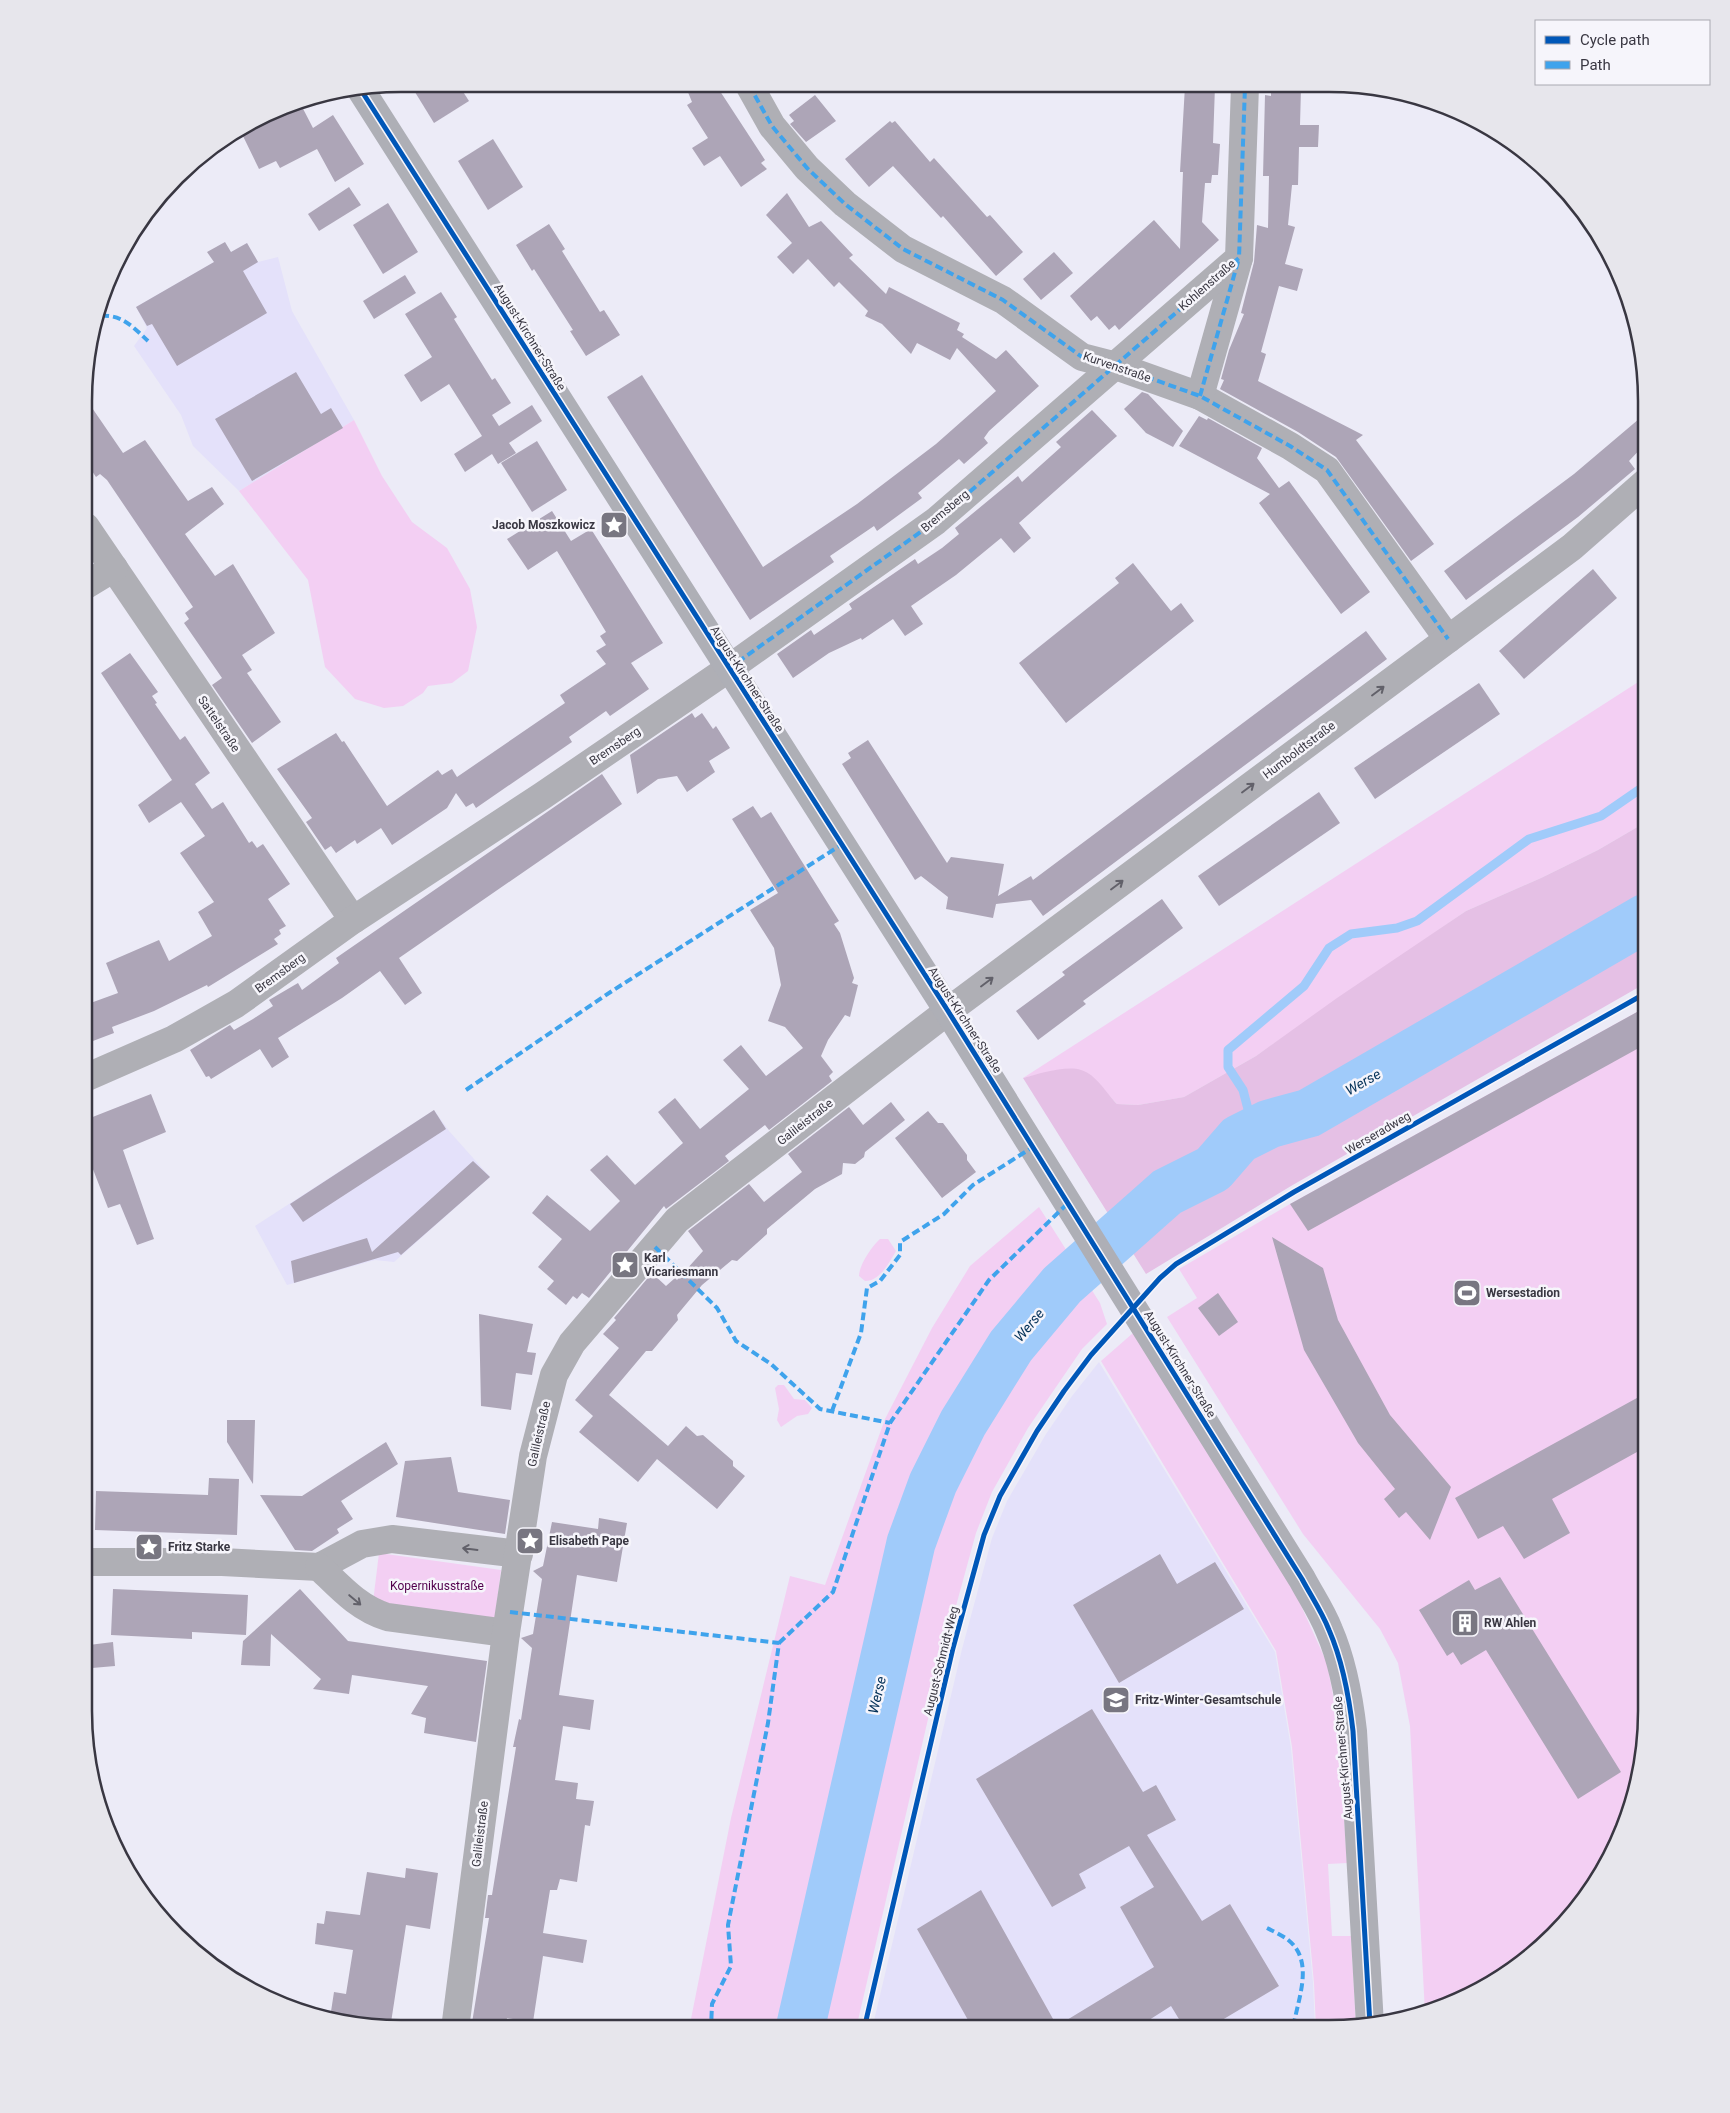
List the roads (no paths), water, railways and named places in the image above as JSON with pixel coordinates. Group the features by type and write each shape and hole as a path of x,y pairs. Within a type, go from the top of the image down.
{"street":[{"name":"Kurvenstraße","path":"753,93 772,126 807,168 852,209 903,249 1003,300 1082,357 1113,365 1200,396 1290,446 1327,470 1448,639"},
{"name":"Kohlenstraße","path":"1113,365 1239,258 1245,93"},
{"name":"August-Kirchner-Straße","path":"364,95 948,1012 1302,1579 1329,1629 1340,1659 1348,1694 1353,1731 1370,2018"},
{"path":"1200,396 1239,258"},
{"name":"Bremsberg","path":"93,1074 174,1039 236,1004 353,920 542,796 728,669 936,521 1113,365"},
{"name":"Humboldtstraße","path":"948,1012 1572,547 1638,489"},
{"name":"Sattelstraße","path":"93,537 353,920"},
{"path":"93,581 114,568"},
{"name":"Galileistraße","path":"456,2020 506,1633 533,1456 554,1375 572,1343 678,1220 948,1012"},
{"path":"93,1562 222,1562 319,1567 362,1544 376,1540 392,1540 519,1554"},
{"path":"319,1567 356,1602 370,1612 387,1617 506,1633"}],"waterway":[{"path":"1254,1132 1243,1090 1228,1067 1228,1050 1304,986 1329,948 1351,934 1397,928 1417,921 1529,839 1601,816 1638,791"},
{"name":"Werse","path":"802,2020 911,1543 933,1483 963,1423 1011,1346 1062,1285 1167,1192 1213,1169 1239,1139 1269,1124 1309,1113 1638,923"}],"place":[{"name":"Jacob Moszkowicz","path":"614,525"},
{"name":"Karl Vicariesmann","path":"625,1265"},
{"name":"Wersestadion","path":"1467,1293"},
{"name":"Elisabeth Pape","path":"530,1541"},
{"name":"Fritz Starke","path":"149,1547"},
{"name":"RW Ahlen","path":"1465,1623"},
{"name":"Fritz-Winter-Gesamtschule","path":"1116,1700"}],"park label":[{"name":"Kopernikusstraße","path":"437,1586"}]}
